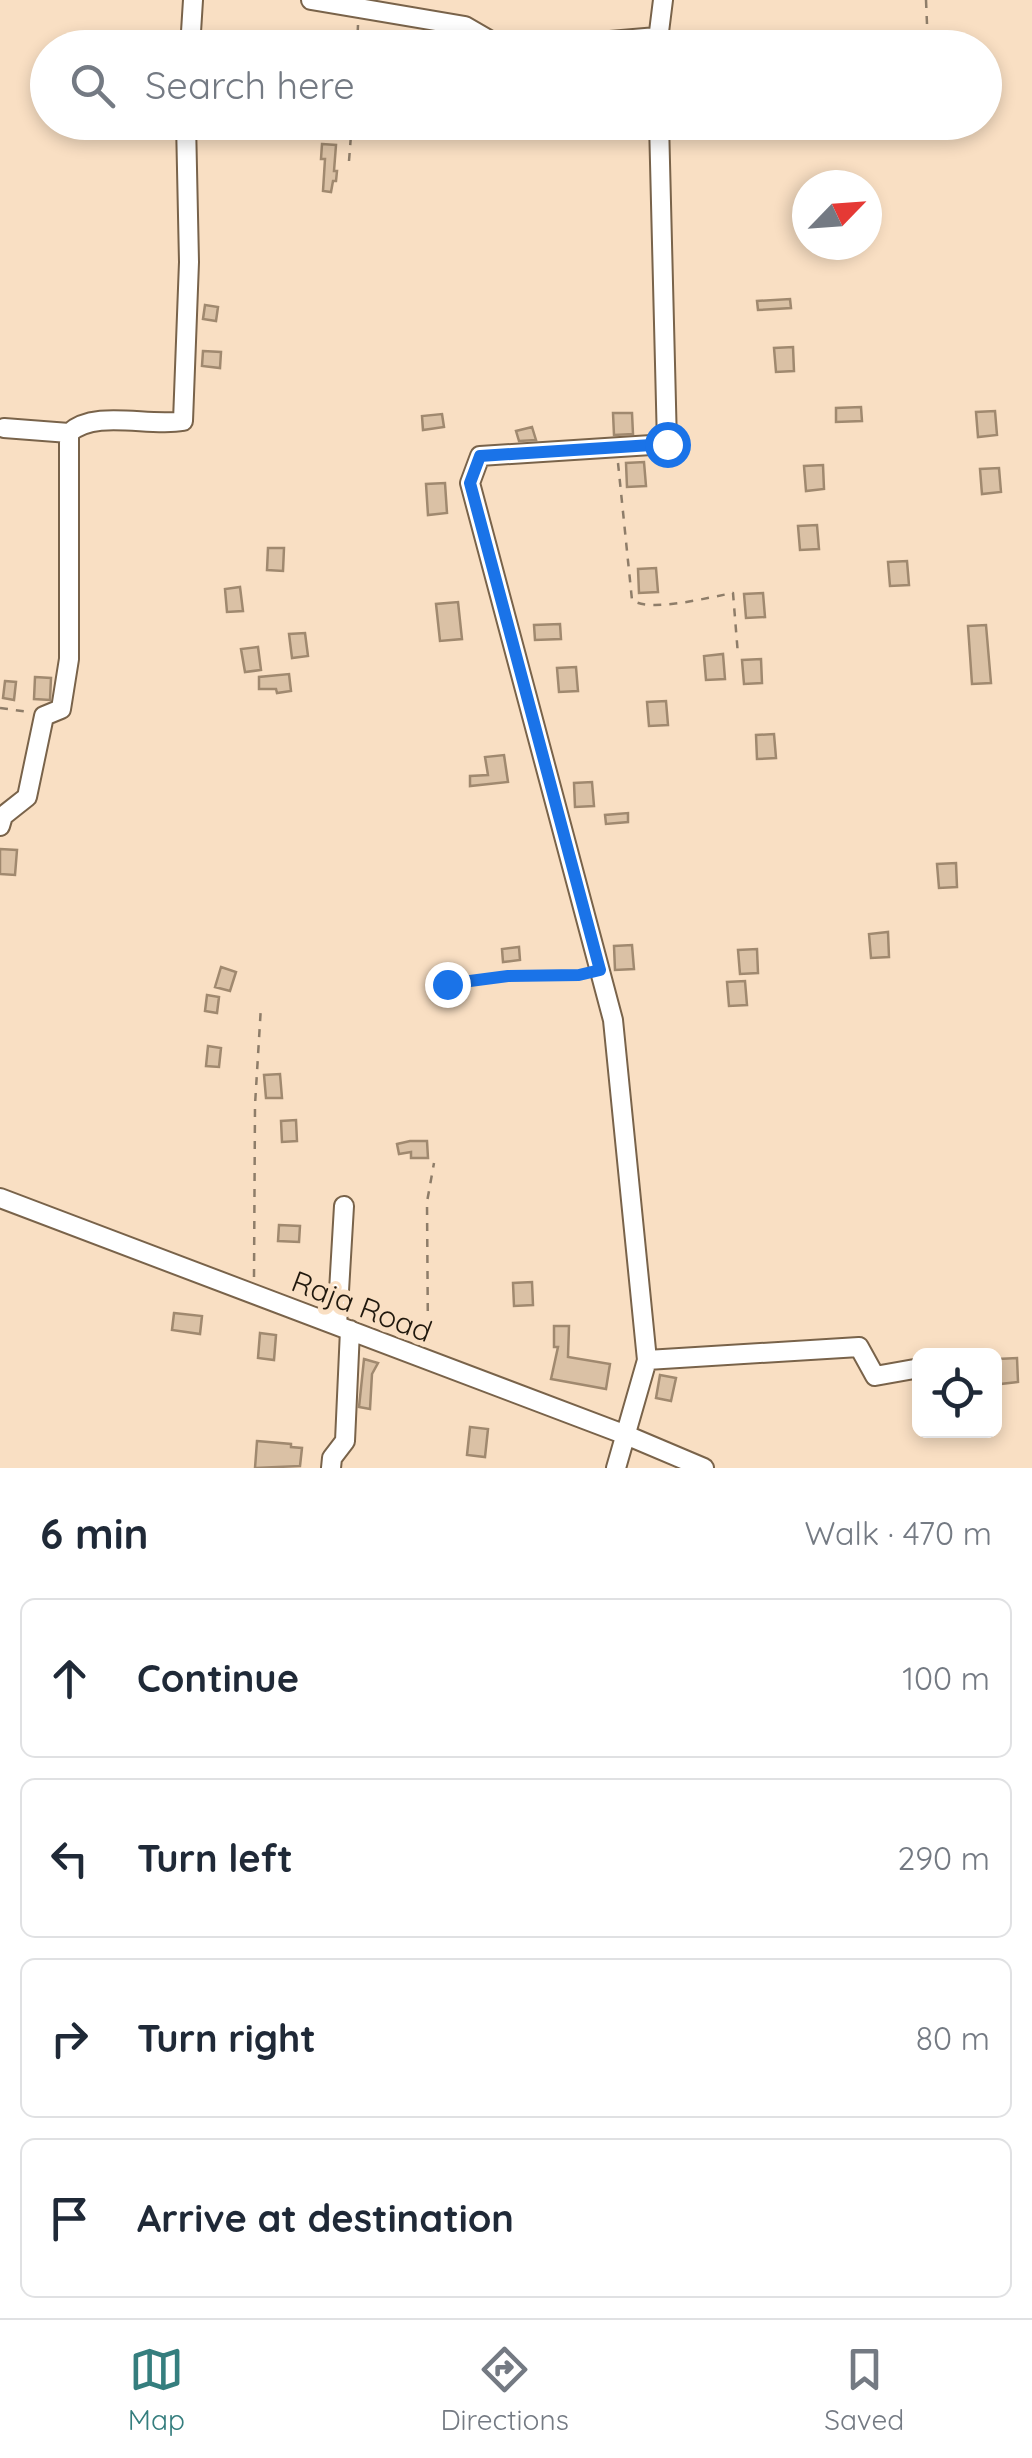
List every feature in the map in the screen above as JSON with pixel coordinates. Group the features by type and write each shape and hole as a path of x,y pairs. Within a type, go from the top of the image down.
{"street":[{"path":"192,30 194,0"},
{"path":"311,0 473,30"},
{"path":"659,30 664,0"},
{"path":"0,826 3,816 26,797 45,716 61,709 69,659 70,433 80,423 98,420 163,424 183,421 189,262 186,140"},
{"path":"616,1468 647,1360 614,1020 470,483 480,456 667,444 659,140"},
{"path":"4,428 70,433"},
{"name":"Raja Road","path":"0,1198 704,1468"},
{"path":"331,1468 332,1458 345,1440 344,1206"},
{"path":"647,1360 859,1347 875,1376 912,1369"}],"path":[{"path":"926,0 927,30"},
{"path":"358,30 360,9"},
{"path":"349,161 351,140"},
{"path":"617,447 632,600 639,605 654,604 734,593 738,655"},
{"path":"0,708 45,716"},
{"path":"447,984 508,976 579,975 600,970"},
{"path":"254,1294 254,1123 261,1006"},
{"path":"428,1360 427,1202 434,1162"}],"building":[{"path":"322,144 336,145 336,181 331,192 323,191"},
{"path":"790,299 791,308 758,310 757,301"},
{"path":"205,305 218,307 216,321 203,319"},
{"path":"793,347 794,371 776,372 774,348"},
{"path":"203,351 221,352 220,368 202,366"},
{"path":"861,407 862,421 836,422 836,408"},
{"path":"995,411 997,435 978,437 976,412"},
{"path":"613,413 632,413 633,434 614,435"},
{"path":"442,414 444,427 423,430 422,416"},
{"path":"532,427 536,440 519,441 516,431"},
{"path":"644,462 646,486 627,487 626,463"},
{"path":"823,465 824,489 806,491 804,466"},
{"path":"999,468 1001,492 982,494 980,469"},
{"path":"445,483 447,513 428,515 426,484"},
{"path":"817,525 819,549 800,550 798,526"},
{"path":"268,548 284,548 283,571 267,570"},
{"path":"907,561 909,585 890,586 888,562"},
{"path":"656,568 658,592 639,593 638,569"},
{"path":"240,587 243,611 227,612 225,589"},
{"path":"763,593 765,617 746,618 744,594"},
{"path":"458,602 462,639 440,641 436,604"},
{"path":"560,624 561,639 535,640 534,625"},
{"path":"986,625 991,683 972,684 968,626"},
{"path":"305,633 308,656 292,658 289,634"},
{"path":"258,647 261,670 245,672 241,649"},
{"path":"723,654 725,679 706,680 704,656"},
{"path":"761,659 762,683 744,684 742,660"},
{"path":"576,667 578,691 559,692 557,668"},
{"path":"289,674 291,691 259,689 259,677"},
{"path":"35,677 51,678 50,700 34,699"},
{"path":"5,681 16,682 14,700 3,698"},
{"path":"666,701 668,725 649,726 647,702"},
{"path":"774,734 776,758 757,759 756,735"},
{"path":"504,755 508,782 470,786 470,776 488,775 485,757"},
{"path":"592,782 594,806 575,807 574,783"},
{"path":"628,813 628,822 606,824 605,815"},
{"path":"0,849 17,850 15,875 0,874"},
{"path":"956,863 957,887 939,888 937,864"},
{"path":"888,932 889,957 871,958 869,934"},
{"path":"632,945 634,969 615,970 614,946"},
{"path":"519,947 520,960 503,962 502,949"},
{"path":"757,949 758,973 740,974 738,950"},
{"path":"221,967 236,972 230,991 215,987"},
{"path":"745,981 747,1005 729,1006 727,982"},
{"path":"207,995 219,997 217,1013 205,1011"},
{"path":"208,1046 221,1048 219,1067 206,1066"},
{"path":"280,1074 282,1098 266,1098 264,1075"},
{"path":"296,1120 297,1141 282,1142 281,1121"},
{"path":"427,1141 428,1158 411,1158 411,1152 399,1154 397,1144"},
{"path":"279,1225 300,1226 299,1242 278,1241"},
{"path":"532,1282 533,1305 514,1306 513,1283"},
{"path":"174,1313 202,1316 200,1334 172,1330"},
{"path":"554,1326 569,1326 568,1357 610,1364 606,1389 551,1379 558,1347 554,1347"},
{"path":"260,1333 276,1335 274,1360 258,1358"},
{"path":"1017,1358 1018,1382 1002,1384 1002,1359"},
{"path":"364,1359 378,1363 372,1374 370,1409 359,1407"},
{"path":"660,1375 676,1378 671,1401 656,1398"},
{"path":"470,1427 488,1429 485,1457 467,1455"},
{"path":"257,1441 302,1448 300,1466 255,1468"}],"route":[{"path":"447,984 508,976 579,975 600,970 470,483 480,456 667,444"}]}
